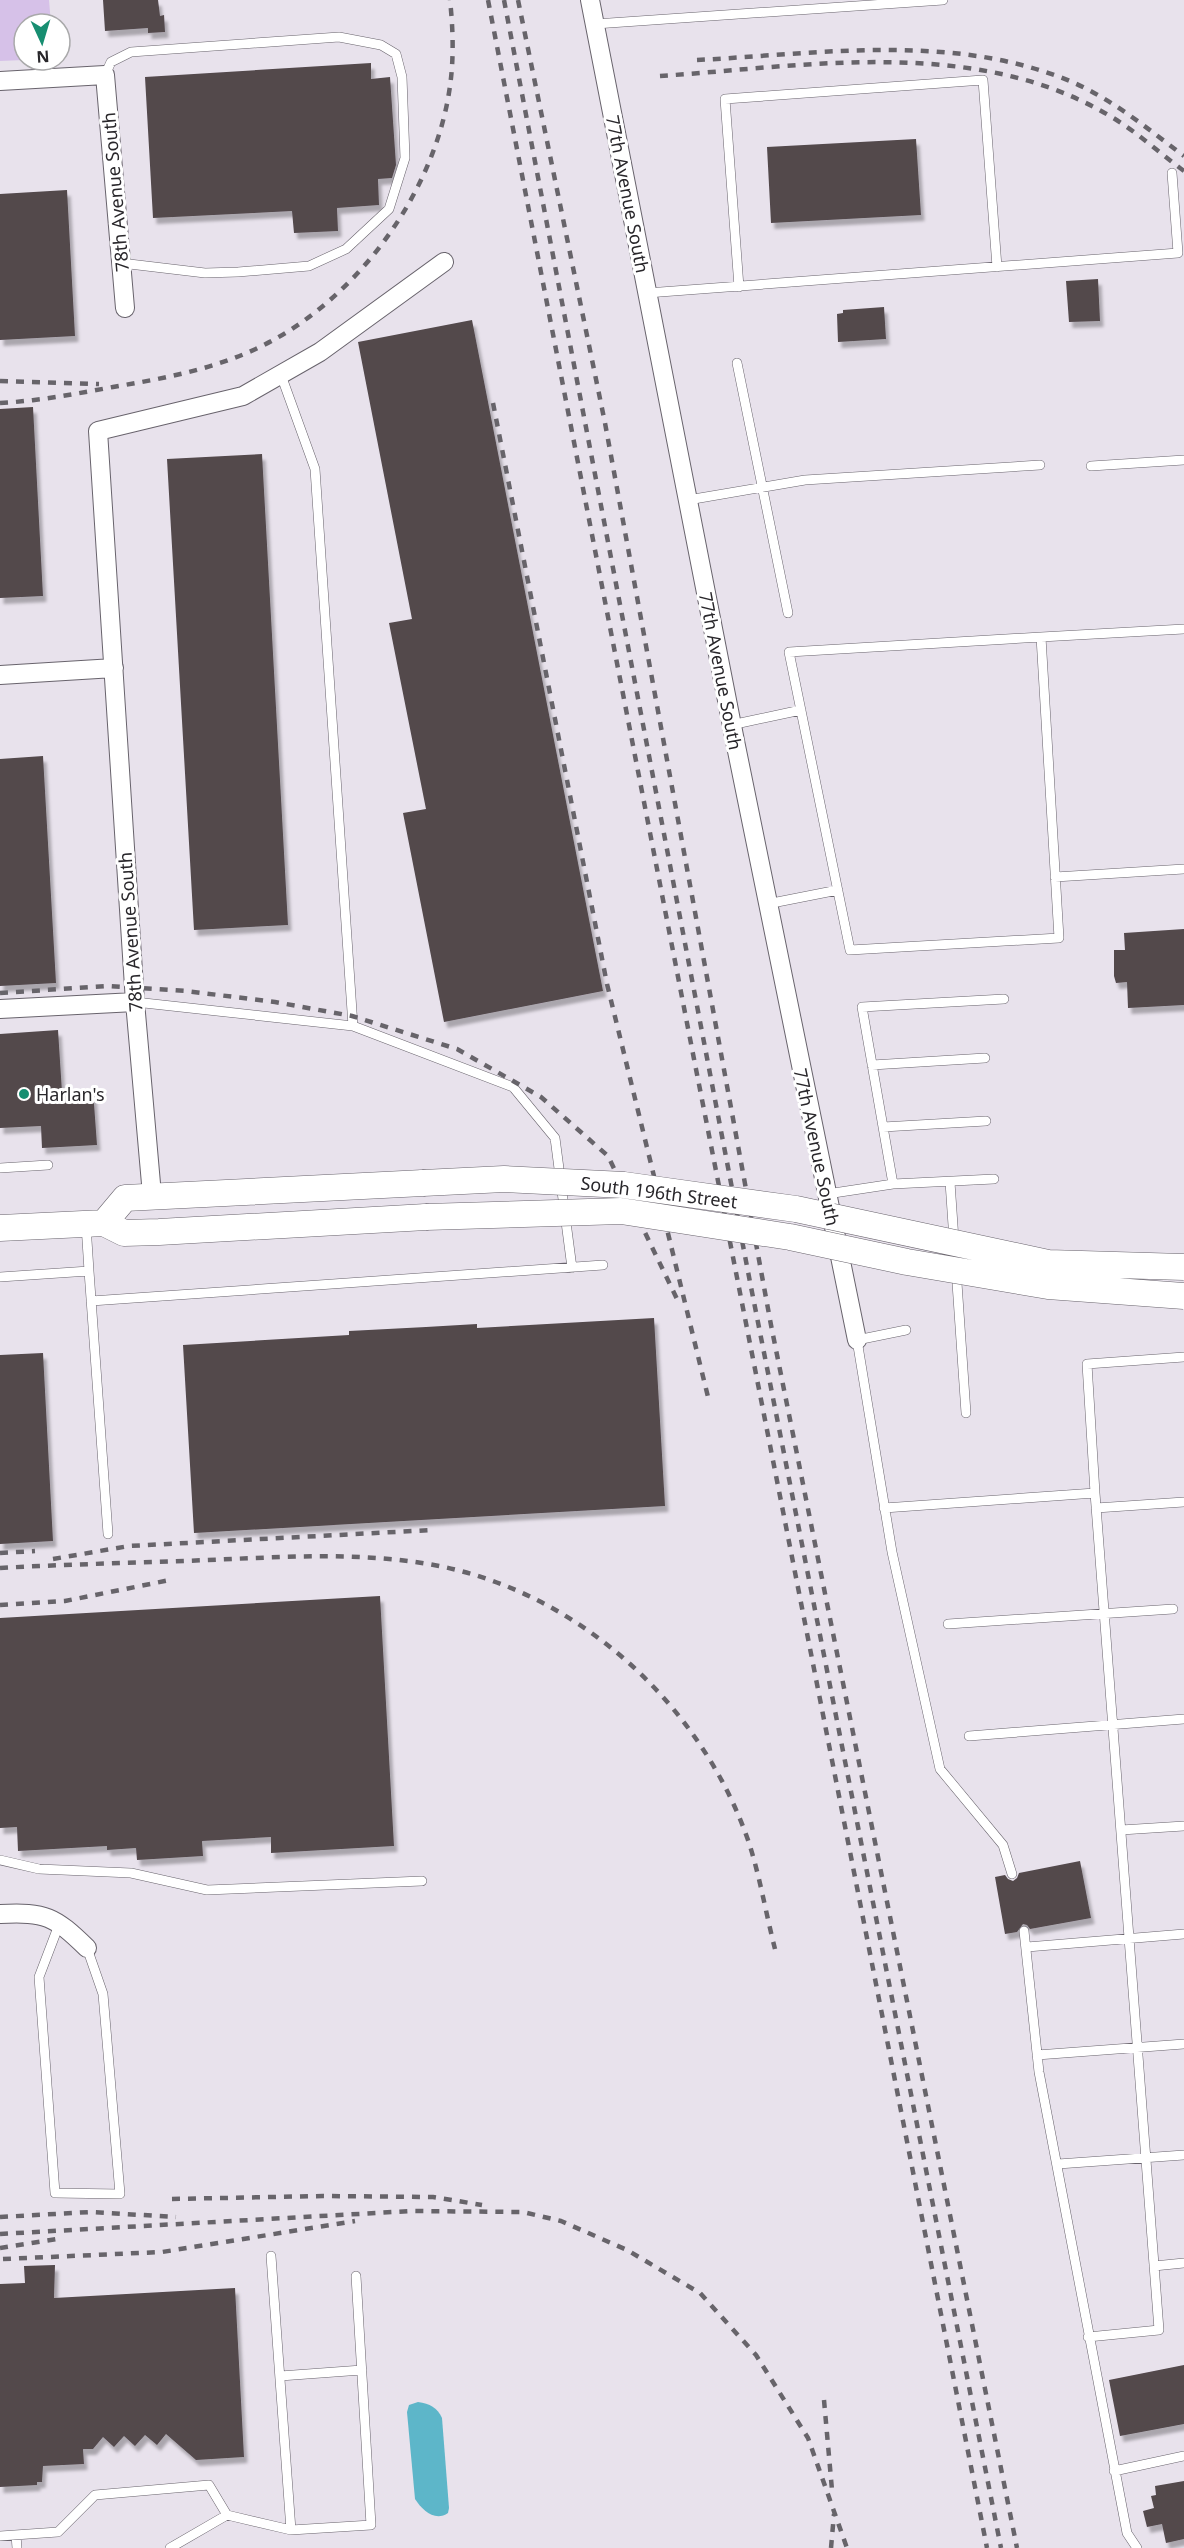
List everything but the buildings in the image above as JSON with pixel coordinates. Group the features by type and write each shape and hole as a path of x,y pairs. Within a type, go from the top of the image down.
{"main road":[{"name":"South 196th Street","path":"95,1223 125,1198 152,1195 504,1179 624,1185 796,1209 1048,1263 1184,1267"},
{"name":"South 196th Street","path":"0,1228 95,1223 124,1233 136,1233 426,1217 621,1211 790,1237 907,1262 1048,1286 1184,1296"}],"street":[{"name":"77th Avenue South","path":"590,0 731,724 857,1340"},
{"path":"0,81 105,75"},
{"name":"78th Avenue South","path":"105,75 125,309"},
{"path":"281,375 320,352 444,262"},
{"name":"78th Avenue South","path":"152,1195 135,1002 98,431 243,396 281,375"},
{"path":"0,675 114,668"},
{"path":"0,1009 135,1002"},
{"path":"0,1914 31,1913 60,1923 87,1948"}],"lane":[{"path":"595,24 943,0"},
{"path":"105,75 111,62 131,52 339,37 381,45 396,54 402,77 405,158 389,209 346,249 309,266 238,272 205,273 121,263"},
{"path":"739,287 724,99 748,97 983,80 997,267"},
{"path":"647,293 1178,254 1172,172"},
{"path":"737,363 788,613"},
{"path":"281,375 315,469 353,1026"},
{"path":"1091,466 1184,460"},
{"path":"688,500 805,480 1040,465"},
{"path":"1041,637 1059,938 850,950 789,652 1041,637 1184,629"},
{"path":"731,724 801,710"},
{"path":"1055,877 1184,869"},
{"path":"767,904 838,890"},
{"path":"892,1184 862,1007 1004,999"},
{"path":"135,1002 353,1026 513,1087 555,1138 572,1268"},
{"path":"872,1065 985,1058"},
{"path":"883,1127 986,1121"},
{"path":"0,1168 48,1165"},
{"path":"827,1194 892,1184 994,1179"},
{"path":"950,1182 966,1413"},
{"path":"95,1223 89,1271 108,1534"},
{"path":"91,1301 603,1265"},
{"path":"0,1277 89,1271"},
{"path":"906,1330 857,1340 892,1552 940,1769 1003,1845 1012,1874"},
{"path":"1088,2337 1159,2330 1087,1364 1184,1357"},
{"path":"884,1508 1095,1493"},
{"path":"1096,1508 1184,1502"},
{"path":"948,1624 1173,1609"},
{"path":"969,1736 1184,1719"},
{"path":"1121,1830 1184,1826"},
{"path":"0,1860 39,1869 131,1873 207,1890 422,1881"},
{"path":"60,1923 39,1977 55,2193 120,2194 103,1994 87,1948"},
{"path":"1024,1930 1037,2055 1088,2337 1126,2533 1137,2548"},
{"path":"1027,1947 1184,1935"},
{"path":"1037,2055 1184,2044"},
{"path":"1058,2164 1184,2155"},
{"path":"271,2256 291,2530"},
{"path":"1154,2265 1184,2263"},
{"path":"170,2548 227,2515 291,2530 371,2525 356,2277"},
{"path":"280,2376 362,2370"},
{"path":"1114,2471 1184,2456"},
{"path":"0,2536 58,2532 94,2495 208,2485 227,2515"},
{"path":"16,2535 16,2548"}],"shaded area":[{"path":"0,0 49,0 50,12 12,12 12,60 0,61"}],"water":[{"path":"418,2402 433,2407 442,2418 449,2508 448,2513 438,2516 429,2514 415,2499 407,2412 409,2405"}],"railway":[{"path":"0,403 56,397 131,384 182,374 216,364 249,352 286,332 321,307 353,278 382,244 407,207 427,168 441,127 450,86 453,43 450,0"},
{"path":"488,0 987,2548"},
{"path":"504,0 750,1282 1001,2548"},
{"path":"518,0 605,423 771,1325 1017,2548"},
{"path":"697,60 879,50 969,55 1014,63 1057,76 1091,91 1123,111 1184,156"},
{"path":"660,76 834,63 893,62 951,66 1008,75 1063,93 1115,119 1184,171"},
{"path":"0,381 99,384"},
{"path":"493,403 607,984 709,1401"},
{"path":"0,993 107,986 186,991 275,1002 352,1016 457,1049 541,1097 608,1156 678,1301"},
{"path":"53,1559 129,1546 432,1530"},
{"path":"0,1553 35,1551"},
{"path":"0,1568 295,1557 382,1558 439,1566 491,1580 541,1602 587,1630 630,1664 668,1703 701,1746 728,1793 749,1843 775,1949"},
{"path":"0,1605 65,1601 170,1580"},
{"path":"172,2199 323,2196 433,2197 482,2205"},
{"path":"0,2234 411,2211 523,2212 561,2221 627,2250 700,2293 756,2355 808,2438 847,2548"},
{"path":"0,2217 91,2212 176,2217"},
{"path":"3,2259 162,2252 355,2221"},
{"path":"0,2248 63,2238"},
{"path":"824,2400 832,2490"},
{"path":"831,2548 834,2514"}],"place":[{"name":"Harlan's","path":"24,1094"}]}
